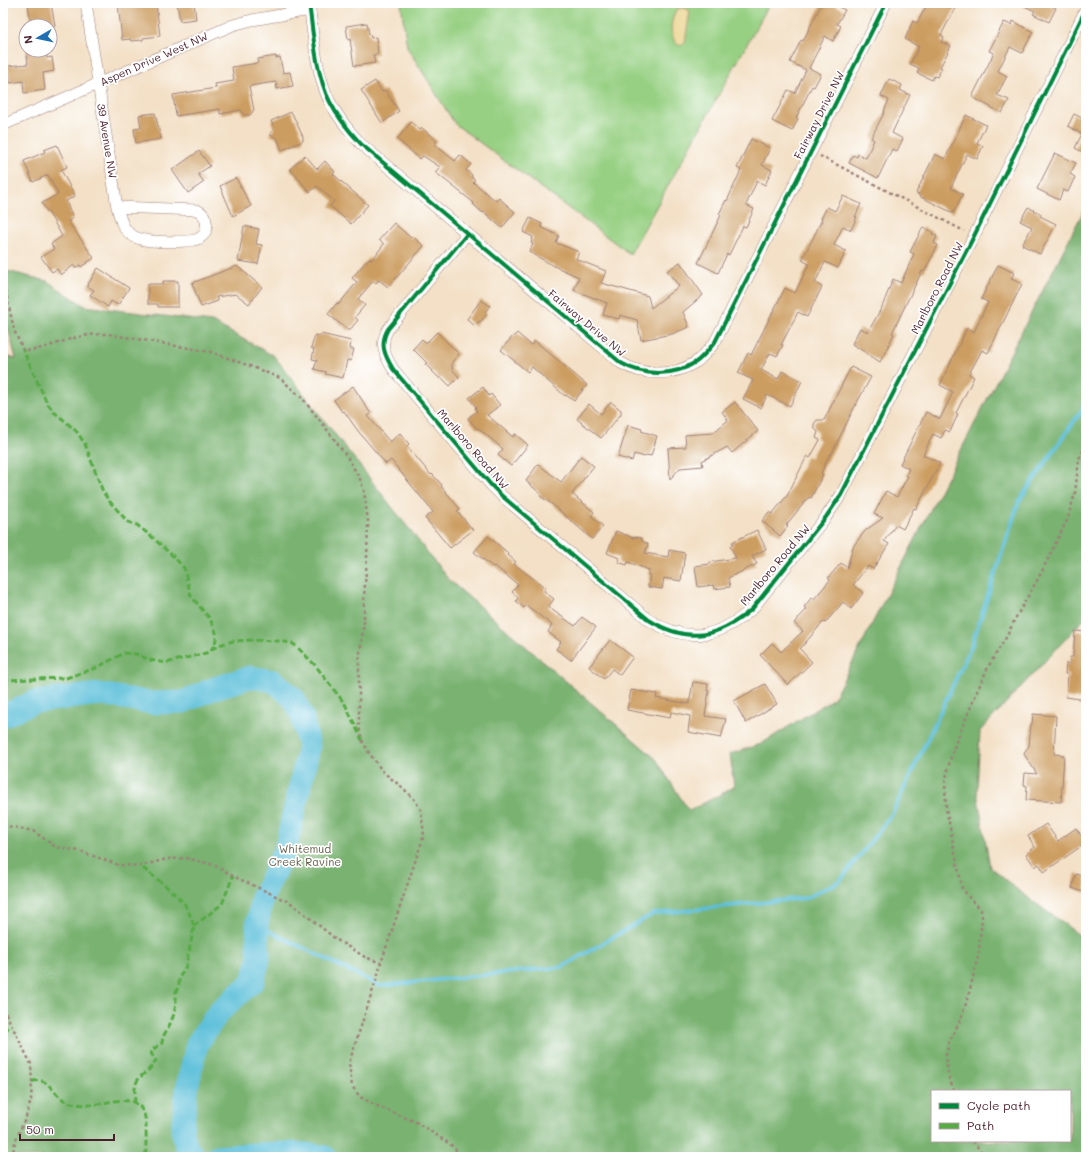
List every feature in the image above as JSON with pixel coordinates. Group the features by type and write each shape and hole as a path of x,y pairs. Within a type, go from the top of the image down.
{"street":[{"name":"39 Avenue NW","path":"86,3 117,207 125,229 133,236 144,240 193,241 199,239 206,230 206,219 201,212 197,210 117,207"},
{"name":"Fairway Drive NW","path":"309,7 321,78 329,101 342,124 361,144 621,363 636,371 655,373 676,371 686,368 696,362 715,342 886,3"},
{"name":"Aspen Drive West NW","path":"3,125 233,25 309,7"},
{"name":"Marlboro Road NW","path":"467,234 388,329 383,342 385,356 393,369 502,496 649,620 668,630 681,634 709,634 720,630 741,618 752,609 826,517 841,495 974,236 1086,9"}],"path":[{"path":"821,157 974,236"},
{"path":"3,279 14,330 23,350 30,351 93,334 108,334 211,352 250,366 280,378 302,398 346,455 360,479 364,491 368,521 364,622 359,660 359,725 362,740 369,753 383,772 403,788 414,799 421,810 424,835 380,963 349,1063 352,1086 360,1097 418,1123 450,1144 463,1157"},
{"path":"954,1090 946,1065 948,1042 959,1023 967,1001 979,951 982,916 978,906 971,900 962,888 946,808 945,783 954,748 988,667 1003,643 1039,577 1068,518 1075,492 1079,459 1086,444"},
{"path":"3,826 33,831 56,846 79,851 119,865 140,866 167,859 186,858 214,864 240,879 282,898 303,912 337,940 365,957 380,963"},
{"path":"3,1008 31,1064 31,1100 26,1117 14,1142 12,1157"},
{"path":"974,1142 985,1157"}],"green space":[{"path":"401,3 770,3 630,254 455,124 407,47"},
{"name":"Whitemud Creek Ravine","path":"1086,206 1086,617 980,731 977,792 990,867 1019,891 1086,940 1086,1157 3,1157 3,355 16,359 3,310 3,270 47,281 85,306 212,322 274,356 449,580 656,759 689,811 734,787 730,754 761,744 834,698"}],"sand":[{"path":"685,8 690,11 685,42 680,46 673,38 671,29 673,18 677,9"}],"building":[{"path":"28,3 51,3 54,18 30,18"},
{"path":"118,3 156,3 160,36 143,38 143,40 122,40"},
{"path":"177,3 194,3 196,19 180,21"},
{"path":"822,3 830,3 845,10 837,24 841,26 833,41 825,36 809,68 821,74 814,87 812,86 796,118 798,119 792,131 772,121 788,90 795,93 806,70 790,62 801,40 803,41"},
{"path":"928,3 958,3 941,35 944,37 941,42 951,46 940,67 942,68 937,77 934,76 932,80 917,73 919,68 910,64 919,47 905,39 913,21 917,23"},
{"path":"1018,3 1045,3 1056,8 1049,22 1033,14 1035,11"},
{"path":"1013,21 1033,32 1022,53 1010,47 998,71 1007,76 997,95 1009,100 1002,113 972,97 994,53 989,51 1004,22 1012,25"},
{"path":"367,23 371,38 376,37 378,54 373,55 375,63 354,66 350,39 348,40 346,26"},
{"path":"276,56 276,58 280,57 283,73 290,72 293,86 277,89 276,82 249,86 254,110 250,115 244,115 241,110 220,114 220,109 176,116 173,95 216,88 215,84 234,81 232,67 258,63 258,59"},
{"path":"27,58 52,58 54,71 43,73 45,90 24,93 23,81 10,83 8,66 28,64"},
{"path":"889,79 902,85 900,90 910,95 892,133 903,139 897,151 892,149 878,178 849,163 853,155 857,157 858,154 866,158 874,140 871,138 889,100 881,96"},
{"path":"375,81 382,92 385,90 399,111 382,123 361,90"},
{"path":"291,112 303,137 303,141 282,150 277,138 270,135 274,128 271,121"},
{"path":"155,113 161,139 136,143 134,129 141,128 139,115"},
{"path":"1074,114 1086,120 1086,154 1075,148 1082,134 1068,126"},
{"path":"966,115 986,125 977,143 983,146 977,159 967,154 951,188 963,194 953,213 919,196 919,194 916,193 935,154 945,159"},
{"path":"411,122 420,130 422,128 437,141 434,144 455,161 460,155 471,164 466,170 475,180 473,182 496,201 499,198 515,212 502,228 484,212 483,213 473,204 474,203 435,172 440,167 423,156 420,159 397,139"},
{"path":"751,139 770,148 762,165 772,170 765,185 757,181 746,205 754,209 746,227 743,226 729,255 727,254 718,273 698,263 721,215 719,214 726,200 727,201 741,170 737,168"},
{"path":"57,145 67,167 61,170 75,196 66,201 73,218 68,221 94,258 81,267 80,265 75,268 74,265 61,275 57,269 52,272 41,257 54,249 51,244 62,236 42,203 58,194 48,175 33,182 24,161"},
{"path":"199,151 210,166 198,174 204,182 188,193 172,170"},
{"path":"1055,153 1076,163 1070,174 1075,177 1068,192 1063,190 1059,200 1037,189"},
{"path":"305,155 317,169 325,161 335,172 333,174 368,205 351,224 330,206 334,201 317,186 310,192 290,169"},
{"path":"236,178 251,206 233,216 220,186"},
{"path":"843,196 861,204 851,230 843,226 834,245 846,251 838,268 825,262 815,283 822,287 807,317 798,312 777,356 770,353 761,370 778,379 782,371 802,381 790,406 767,395 761,408 743,399 753,380 738,373 748,353 751,355 785,288 795,293 809,264 802,260 822,220 821,219 827,207 835,211"},
{"path":"1028,207 1041,214 1040,216 1056,224 1040,254 1022,245 1032,227 1020,221"},
{"path":"530,218 542,224 541,227 559,236 556,243 579,252 576,259 606,271 601,283 648,296 651,308 679,286 667,271 680,262 703,295 683,312 689,327 672,334 641,340 637,320 620,315 619,319 603,315 607,303 574,290 579,277 556,267 529,252 533,244 531,243 533,237 523,232"},
{"path":"394,223 411,238 412,236 424,246 388,287 379,280 376,283 373,281 358,299 365,305 355,317 358,320 349,331 328,314 337,303 339,304 357,282 352,278 369,258 372,260 384,244 379,240"},
{"path":"244,226 259,229 256,244 262,245 258,264 238,261"},
{"path":"923,227 933,232 932,234 937,236 934,243 938,245 924,272 922,271 892,333 894,334 880,362 852,344 860,328 868,332 882,307 893,279 901,283 914,254 910,252"},
{"path":"998,265 1014,273 1011,279 1022,284 988,353 982,350 969,374 974,377 956,413 958,414 950,432 945,430 941,438 933,434 923,455 940,463 916,509 914,508 903,529 896,525 884,541 889,544 873,569 868,566 853,585 863,593 851,609 843,602 825,623 823,622 800,649 812,662 788,685 760,655 772,643 781,652 803,631 794,623 807,609 804,607 812,597 814,599 830,580 828,578 841,563 847,568 853,547 857,541 866,530 883,518 874,514 886,491 897,497 908,476 906,475 909,469 900,464 926,412 940,419 953,392 940,385 967,328 974,332 988,302 981,299"},
{"path":"237,266 262,287 249,304 236,294 216,297 218,301 201,307 192,283"},
{"path":"98,268 129,288 118,305 111,301 108,307 90,295 94,290 87,286"},
{"path":"163,281 178,281 178,307 158,307 158,304 148,304 148,284 163,284"},
{"path":"481,300 490,306 485,312 487,314 475,326 467,319"},
{"path":"437,332 459,354 452,362 452,369 459,377 450,386 441,377 440,379 425,364 427,363 413,349 422,339 426,343"},
{"path":"517,333 531,345 535,341 587,385 574,401 566,395 565,396 532,367 528,372 501,350"},
{"path":"321,334 351,341 350,349 354,349 351,361 347,360 343,378 325,374 326,372 314,369 317,360 312,359 314,349 311,348 315,335 320,336"},
{"path":"851,367 871,377 831,455 830,454 821,473 823,474 811,498 809,497 786,525 788,526 780,536 762,521 769,512 772,514 787,496 807,456 810,458 820,440 816,438 818,432 814,428 814,424 817,420 824,420"},
{"path":"353,386 371,414 368,416 390,442 400,433 409,444 407,446 431,475 432,474 442,485 441,486 460,509 457,511 473,530 450,548 425,518 433,512 391,460 386,464 358,431 344,411 342,412 334,400"},
{"path":"483,387 489,396 491,394 500,405 487,415 513,437 515,434 528,445 511,466 498,455 503,449 478,428 477,429 468,418 477,411 475,408 476,407 469,398"},
{"path":"611,402 621,410 621,414 601,438 577,419 589,404 601,414"},
{"path":"735,402 758,431 732,453 727,447 702,461 703,466 680,468 670,479 668,448 686,447 685,435 713,433 728,420 722,412"},
{"path":"628,425 642,429 641,431 657,436 651,456 646,455 645,457 634,454 632,461 618,457"},
{"path":"581,456 594,466 572,494 594,512 591,516 603,526 592,539 552,504 540,496 541,494 526,481 538,464 561,482"},
{"path":"757,530 766,549 752,556 757,564 728,578 730,587 714,589 713,585 698,587 695,566 736,558 730,546 733,545 732,542"},
{"path":"616,531 633,538 641,538 642,541 648,544 645,553 668,557 669,550 685,553 681,581 664,578 662,589 648,587 650,575 648,575 649,570 628,562 627,565 618,562 619,558 607,553"},
{"path":"488,536 508,553 507,554 516,562 514,564 546,588 544,591 554,599 548,607 575,626 582,617 596,627 571,660 556,649 561,642 548,632 552,625 526,605 524,608 516,601 518,598 512,592 518,585 495,566 493,567 474,552"},
{"path":"1075,631 1086,632 1086,700 1066,697 1068,674 1065,674 1066,663 1070,664 1070,657 1073,657"},
{"path":"610,640 633,657 620,675 612,669 604,679 589,667"},
{"path":"693,682 708,684 707,691 709,691 705,716 726,719 721,738 688,732 690,716 671,712 670,718 627,710 631,690 657,694 656,698 689,704"},
{"path":"765,684 777,704 746,723 734,701"},
{"path":"1033,714 1056,716 1054,754 1064,755 1061,802 1026,800 1027,786 1024,785 1025,773 1037,774 1024,754 1029,746"},
{"path":"1046,824 1058,841 1076,828 1086,843 1044,872 1039,864 1035,867 1026,854 1035,847 1028,836"},
{"path":"1076,874 1086,877 1086,893 1072,888"}],"waterway":[{"path":"257,925 380,986 562,967 653,914 806,898 840,881 892,814 971,647 1019,501 1086,404"},
{"path":"3,716 34,702 99,694 153,703 183,702 215,688 250,677 274,681 294,699 302,716 309,747 286,847 262,898 257,925 259,959 253,981 218,1013 197,1044 188,1083 182,1129 187,1150 195,1157"},
{"path":"217,1157 284,1153 325,1157"}],"marked path":[{"path":"3,680 66,678 96,668 124,653 136,654 150,660 166,663 206,653 212,649 216,640 216,632 210,619 191,596 184,568 152,537 137,525 128,522 110,502 103,492 85,444 77,432 54,412 47,403 23,350"},
{"path":"212,649 233,641 252,640 292,643 315,665 345,704 362,740"},
{"path":"135,1102 135,1086 137,1081 156,1061 151,1053 152,1050 162,1043 163,1037 174,1014 179,978 186,966 194,927 184,903 166,886 140,866"},
{"path":"194,926 222,904 233,876"},
{"path":"3,1030 12,1027"},
{"path":"32,1081 41,1081 48,1085 64,1100 81,1105 120,1100 135,1103 140,1107 145,1118 146,1157"}],"cycle path":[{"path":"309,3 318,67 325,91 340,119 361,144 621,363 639,370 658,373 687,367 699,360 715,342 886,3"},
{"path":"467,234 385,334 384,350 393,369 502,496 649,620 663,628 690,635 715,632 739,619 752,609 826,517 841,495 974,236 1086,9"}]}
